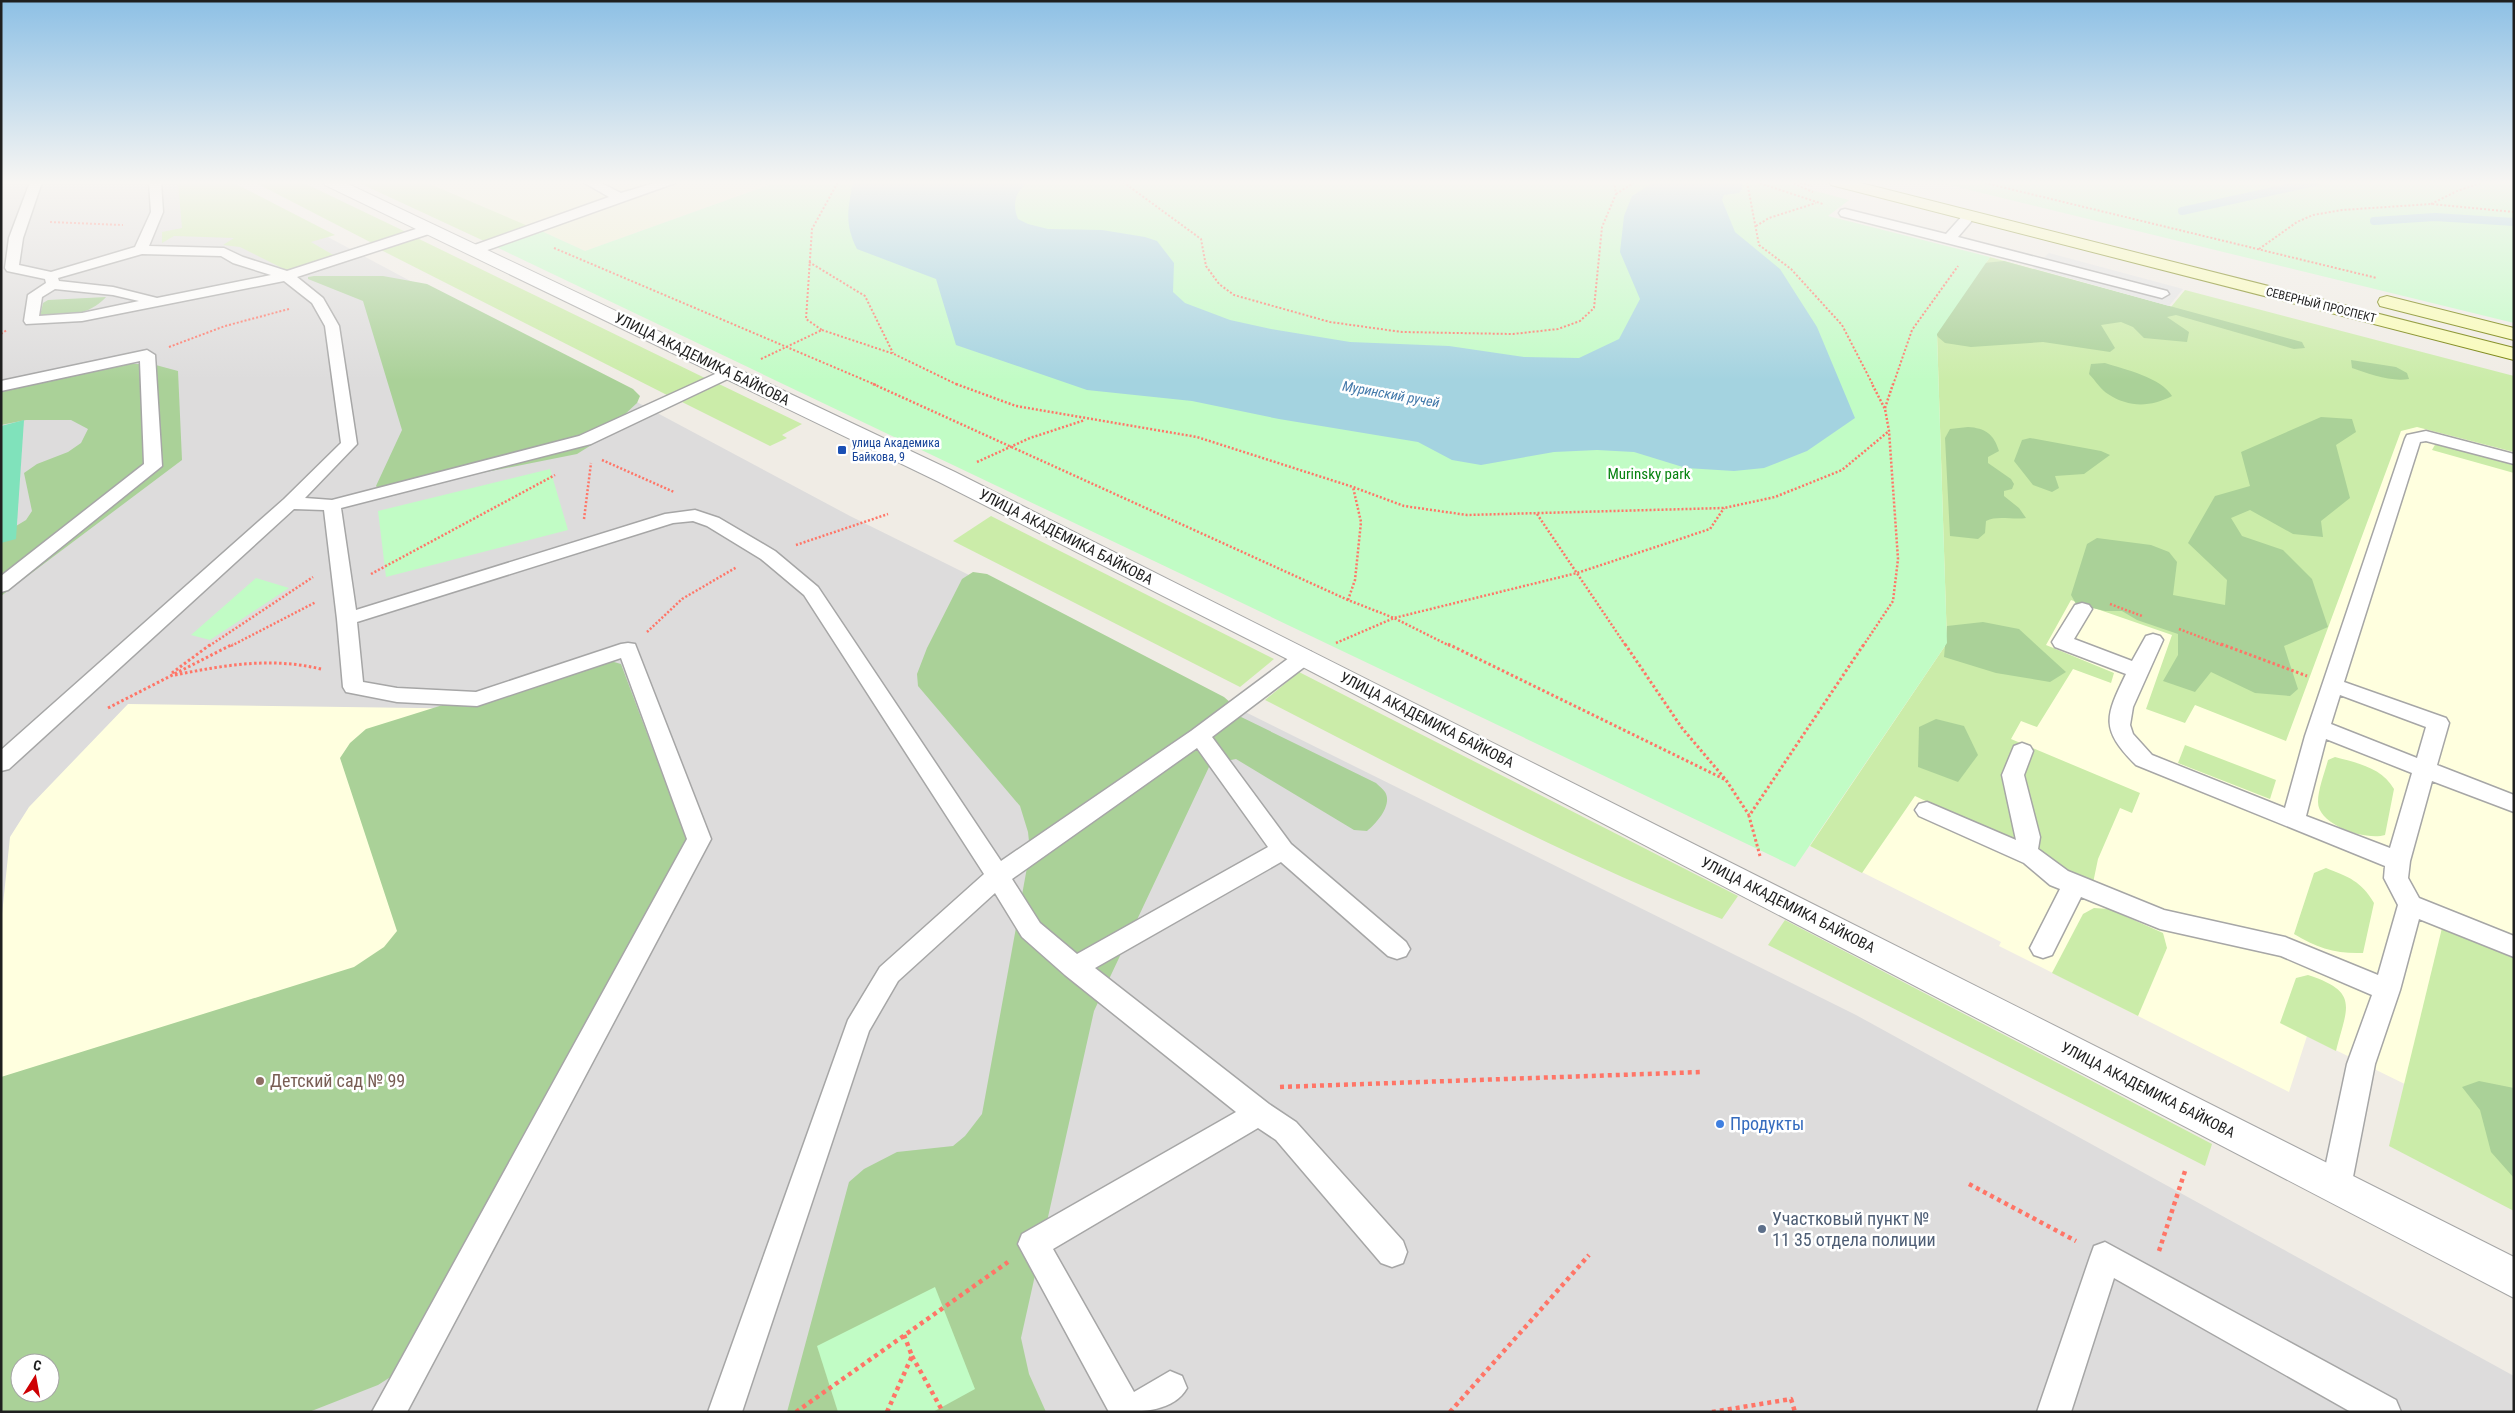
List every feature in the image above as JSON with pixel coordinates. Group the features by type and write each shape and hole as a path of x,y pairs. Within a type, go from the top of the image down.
{"main road":[{"name":"СЕВЕРНЫЙ ПРОСПЕКТ","path":"2091,248 2514,354"},
{"name":"СЕВЕРНЫЙ ПРОСПЕКТ","path":"2370,298 2514,334"}],"street":[{"name":"УЛИЦА АКАДЕМИКА БАЙКОВА","path":"470,248 948,477 1304,657 2514,1278"}],"lane":[{"path":"15,248 12,268 52,281 113,291 157,301"},
{"path":"1,763 290,503 349,444 332,326 318,301 286,276 238,260 224,252 140,250 52,281 35,295 31,321 82,317 286,276 372,248"},
{"path":"474,250 479,248"},
{"path":"1984,248 2162,294"},
{"path":"1,386 147,355 153,466 1,586"},
{"path":"290,503 332,506 588,448 731,372"},
{"path":"2293,820 2319,728 2413,439 2426,436 2514,459"},
{"path":"332,506 347,618 353,688 397,695 477,699 628,649 699,840 389,1412"},
{"path":"347,618 672,518 695,515 713,522 768,555 811,591 998,876 1031,930 1074,968 1224,1088 1286,1131 1392,1252"},
{"path":"2082,609 2062,642 2139,671"},
{"path":"2153,640 2123,706 2119,725 2128,743 2144,760 2398,861"},
{"path":"725,1412 857,1028 889,974 998,876 1199,736 1304,657"},
{"path":"2333,685 2438,723 2398,861 2396,878 2410,905 2514,947"},
{"path":"2319,728 2514,804"},
{"path":"1199,736 1283,850 1397,949"},
{"path":"2022,751 2014,774 2028,837 2025,854"},
{"path":"1927,810 2025,854 2059,878 2160,919 2284,947 2386,990"},
{"path":"1074,968 1283,850"},
{"path":"2043,948 2075,884"},
{"path":"2336,1186 2361,1064 2386,990 2410,905"},
{"path":"1127,1412 1033,1244 1260,1113"},
{"path":"2054,1412 2105,1257 2384,1412"},
{"path":"1134,1412 1170,1388"}],"path":[{"path":"555,248 789,346 1013,444 1348,600 1394,618 1726,780"},
{"path":"810,248 806,320 822,330 894,354 958,385 1016,406 1197,437 1353,487 1404,506 1467,515 1724,508 1775,497 1842,470 1889,431"},
{"path":"1203,248 1206,266 1220,284 1234,295 1330,322 1402,332 1513,334 1558,329 1580,321 1594,308 1600,248"},
{"path":"1749,816 1894,601 1898,559 1889,431 1885,408 1842,325 1791,269 1763,248"},
{"path":"1885,408 1912,330 1971,248"},
{"path":"2255,248 2382,279"},
{"path":"809,262 865,296 894,354"},
{"path":"147,355 225,326 318,301"},
{"path":"731,372 822,330"},
{"path":"1,332 5,331"},
{"path":"948,477 1013,444 1057,427 1088,419"},
{"path":"581,547 588,448 686,498 695,515"},
{"path":"99,712 343,588 558,473"},
{"path":"1348,600 1355,580 1361,522 1353,487"},
{"path":"1304,657 1394,618 1577,574 1710,529 1724,508"},
{"path":"1536,514 1682,728 1726,780 1749,816 1757,840 1766,894"},
{"path":"170,676 187,660 339,560"},
{"path":"2109,604 2144,617"},
{"path":"2171,626 2333,685"},
{"path":"170,676 255,661 297,662 323,670 353,688"},
{"path":"1224,1088 1702,1072"},
{"path":"2150,1281 2186,1168"},
{"path":"1969,1184 2105,1257"},
{"path":"796,1412 1033,1244"},
{"path":"1450,1412 1589,1255"},
{"path":"904,1335 912,1356 943,1412"},
{"path":"887,1412 912,1356"},
{"path":"1712,1412 1791,1399 1795,1412"}],"shaded area":[{"path":"1,248 348,248 850,516 1856,1015 2514,1376 2514,1412 1,1412"},
{"path":"578,248 594,248 585,251"},
{"path":"2049,253 2183,289 2169,306 2033,268"},
{"path":"1990,257 2514,401 2514,1207 2423,1093 2307,1036 2289,1092 1999,946 2001,942 1810,846 1947,643 1937,334"},
{"name":"Детский сад № 99","path":"128,704 569,710 317,1342 60,1399 60,1353 10,1353 10,1403 42,1403 1,1412 1,924 10,837 29,807"}],"green space":[{"path":"242,248 321,248 335,256 286,270"},
{"path":"387,248 437,248 705,378 667,395 381,250"},
{"name":"Murinsky park","path":"498,248 578,248 585,251 594,248 1954,248 1990,257 1937,334 1947,643 1795,867"},
{"path":"2207,248 2514,248 2514,323"},
{"path":"1990,257 2171,307 2185,290 2514,376 2514,452 2417,427 2401,431 2286,741 2195,705 2185,723 2146,709 2172,635 2071,600 2046,645 2114,673 2111,683 2073,669 2037,727 2021,721 2011,739 2140,793 2132,813 2120,808 2098,859 2093,883 2071,875 2051,860 1915,796 1862,873 1810,846 1947,643 1937,334"},
{"path":"2004,261 2302,342 2305,348 2294,349 2176,315 2167,317 2189,332 2187,342 2144,338 2133,327 2121,322 2101,325 2115,348 2110,352 2043,342 1971,347 1945,343 1938,337 1928,320 1974,264"},
{"path":"383,276 427,284 633,389 640,396 637,403 593,444 577,454 400,489 380,491 376,486 402,430 363,301 308,279 308,277"},
{"path":"106,297 100,303 84,312 57,317 40,316 43,303 48,300"},
{"path":"2351,360 2396,367 2407,373 2409,379 2387,378 2366,373 2352,368"},
{"path":"2105,363 2151,379 2160,384 2172,396 2148,404 2132,404 2116,399 2103,390 2089,374 2091,364"},
{"path":"119,364 152,364 178,371 182,460 1,596 1,535 26,520 32,511 24,473 37,464 68,452 81,443 88,429 71,420 26,420 1,425 1,390"},
{"path":"719,384 802,424 782,435 787,438 770,446 682,402"},
{"path":"2321,417 2352,419 2356,432 2336,445 2350,498 2321,521 2323,537 2293,534 2250,510 2231,518 2242,536 2283,550 2312,579 2328,627 2284,646 2298,689 2290,696 2255,693 2211,672 2195,692 2163,681 2178,655 2178,634 2137,620 2122,611 2105,611 2076,604 2071,595 2087,544 2097,538 2151,545 2169,552 2177,562 2173,595 2225,605 2227,580 2188,543 2215,496 2250,486 2241,452"},
{"path":"24,420 16,539 1,543 1,426"},
{"path":"1968,427 1988,433 1994,440 1999,451 1988,457 1988,463 2011,479 2014,484 2012,489 2004,491 2004,496 2019,508 2026,518 1990,519 1986,521 1985,533 1978,539 1950,536 1945,438 1950,429"},
{"path":"2030,438 2101,451 2110,455 2084,474 2055,476 2059,488 2052,492 2033,485 2014,461 2022,440"},
{"path":"2436,443 2514,464 2514,473 2432,450"},
{"path":"550,469 568,530 386,577 378,511"},
{"path":"991,516 1274,659 1240,687 953,541"},
{"path":"973,572 987,574 1224,697 1231,703 1237,715 1376,783 1385,792 1387,803 1379,819 1367,831 1354,830 1236,759 1209,767 1094,1011 1021,1338 1029,1374 1046,1412 787,1412 849,1182 864,1169 897,1152 953,1146 965,1136 982,1114 1030,851 1028,832 1020,806 918,686 917,674 927,648 962,579"},
{"path":"256,578 289,588 210,640 191,635"},
{"path":"1983,622 2019,629 2066,672 2050,682 1996,673 1944,657 1947,626"},
{"name":"Детский сад № 99","path":"607,660 621,664 693,856 400,1371 378,1385 309,1412 1,1412 1,1077 354,967 384,947 397,931 340,758 350,743 366,729 580,662"},
{"path":"1299,672 1738,896 1722,919 1663,895 1548,843 1265,700"},
{"path":"1936,719 1964,726 1978,755 1958,782 1918,767 1919,727"},
{"path":"2185,745 2276,780 2270,799 2178,763"},
{"path":"2335,757 2369,767 2383,776 2394,789 2385,835 2367,836 2344,829 2326,818 2320,810 2318,802 2322,781 2328,760"},
{"path":"2326,868 2354,881 2374,903 2363,953 2327,949 2294,934 2314,873"},
{"path":"2094,908 2109,909 2163,933 2167,948 2138,1016 2052,973 2083,914"},
{"path":"1785,920 2212,1144 2205,1166 1768,945"},
{"path":"2442,928 2514,958 2514,1211 2389,1146"},
{"path":"2308,975 2325,981 2336,988 2343,995 2346,1003 2344,1023 2336,1051 2280,1023 2296,978"},
{"path":"2479,1081 2514,1088 2514,1178 2491,1152 2480,1110 2462,1087"},
{"path":"935,1287 975,1389 933,1412 838,1412 817,1346"}],"water":[{"name":"Муринский ручей","path":"1162,248 1174,263 1173,292 1185,303 1230,320 1350,342 1449,346 1524,357 1579,358 1619,339 1640,299 1620,252 1620,248 1754,248 1780,269 1817,327 1855,418 1807,451 1764,468 1734,471 1686,468 1634,452 1597,450 1554,452 1481,465 1452,460 1418,442 1279,419 1192,401 1087,390 956,345 936,279 857,249"}],"place":[{"name":"улица Академика Байкова, 9","path":"842,450"},
{"name":"Детский сад № 99","path":"260,1081"},
{"name":"Продукты","path":"1720,1124"},
{"name":"Участковый пункт № 11 35 отдела полиции","path":"1762,1229"}]}
